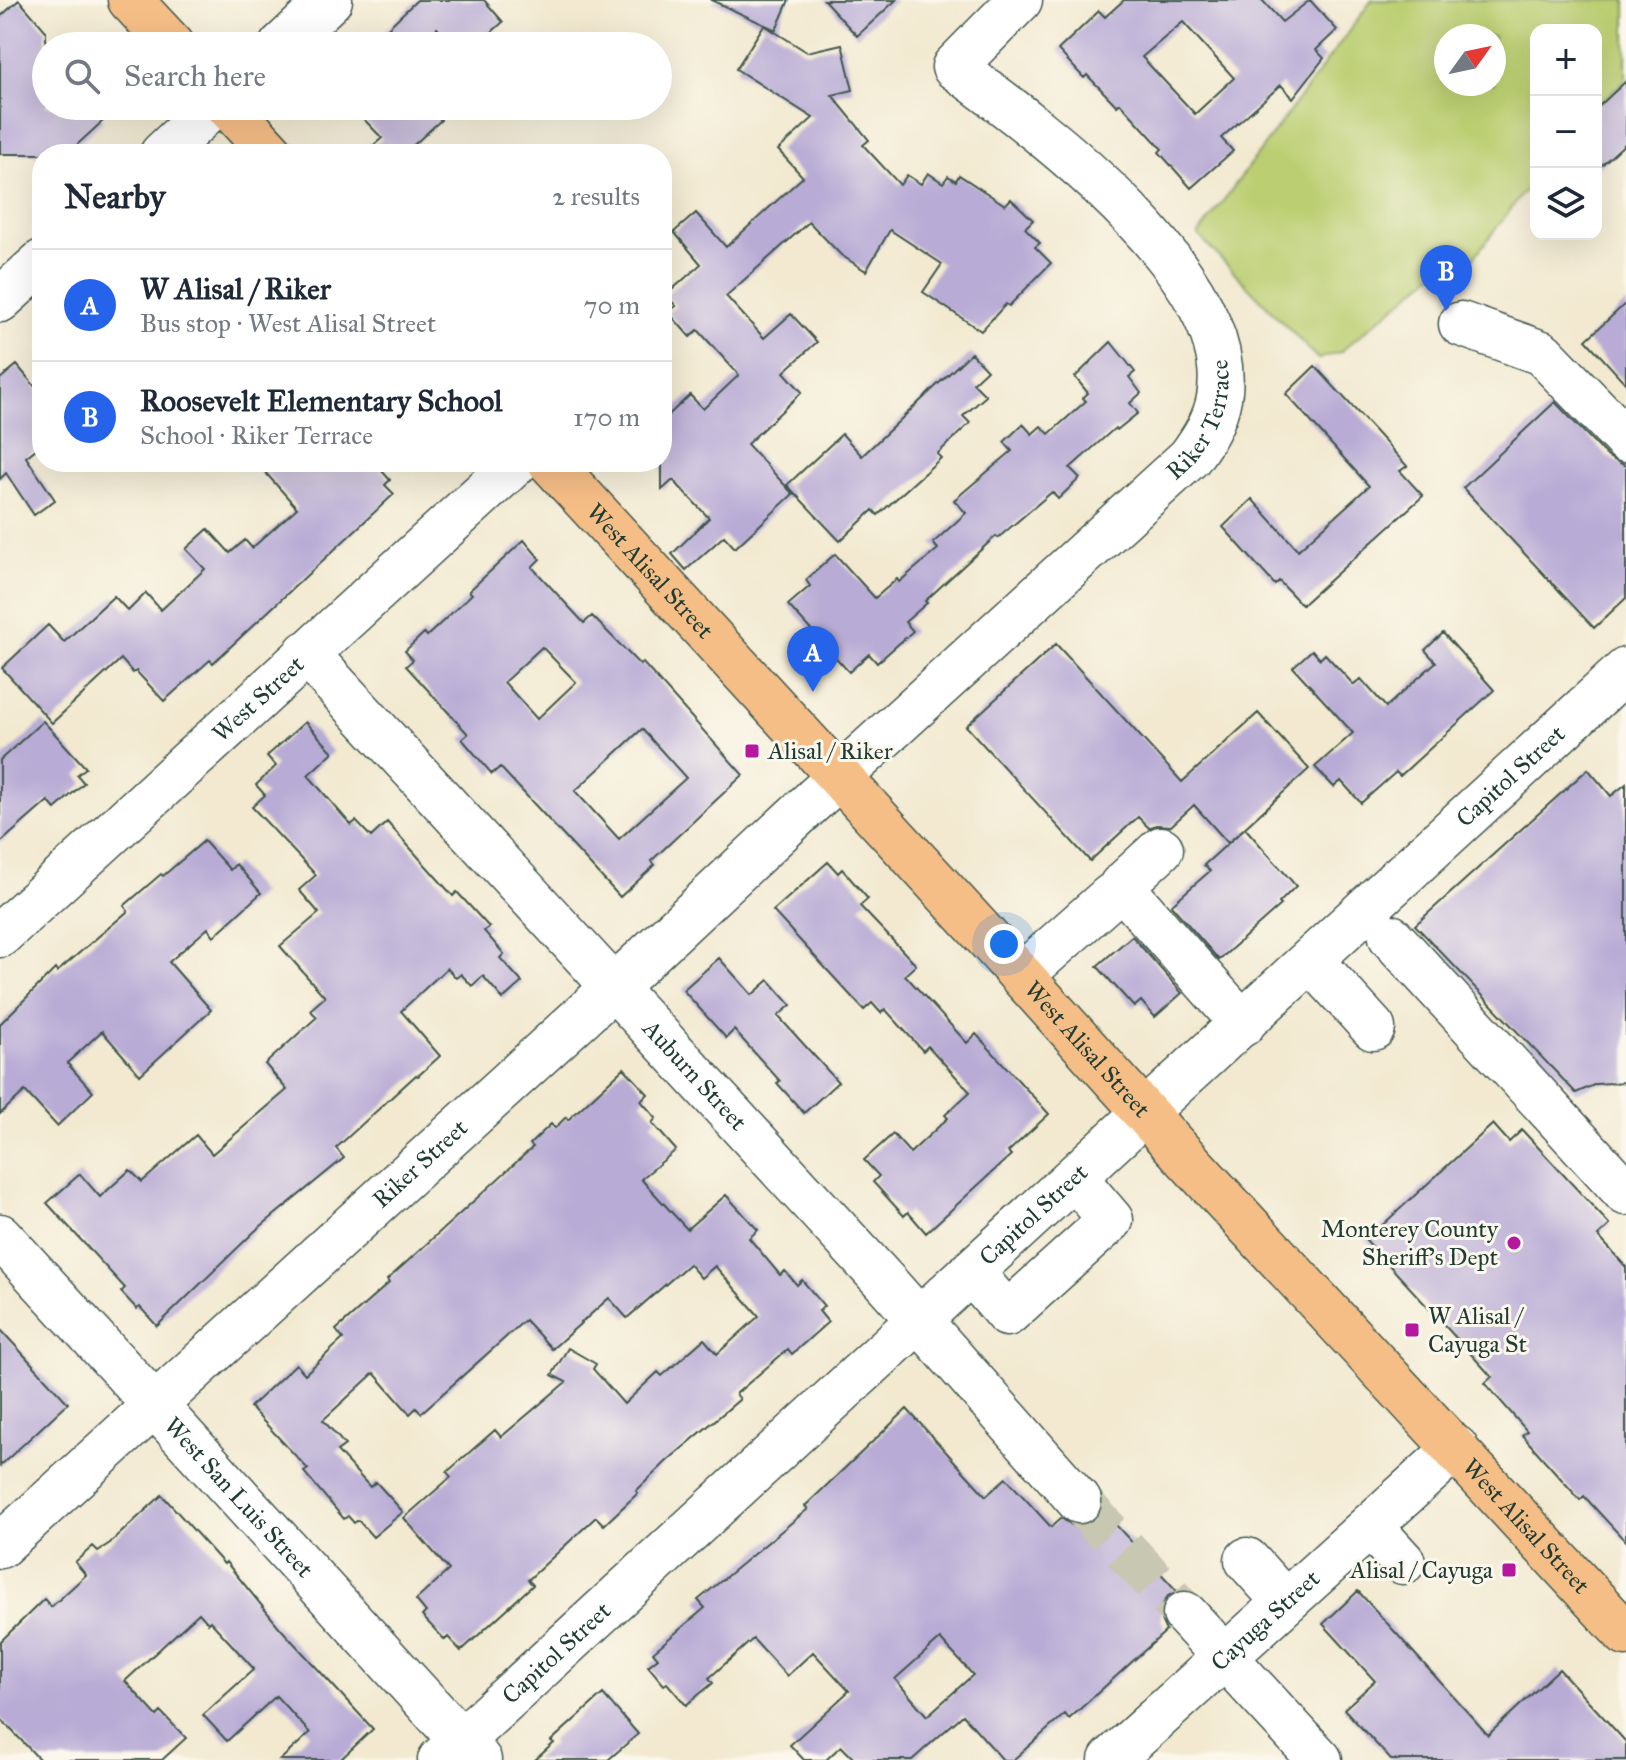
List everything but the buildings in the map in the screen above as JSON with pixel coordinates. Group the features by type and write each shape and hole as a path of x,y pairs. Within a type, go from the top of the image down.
{"main road":[{"path":"130,0 160,32"},
{"path":"241,120 263,144"},
{"name":"West Alisal Street","path":"559,472 1626,1634"}],"street":[{"path":"296,32 330,0"},
{"name":"Riker Terrace","path":"839,778 1190,457 1205,437 1218,401 1220,368 1216,344 1208,318 1178,269 1088,173 954,67 1020,0"},
{"path":"173,144 198,120"},
{"path":"0,300 32,271"},
{"path":"1461,324 1542,353 1626,440"},
{"name":"West Street","path":"0,935 506,472"},
{"name":"Auburn Street","path":"306,653 920,1321 1079,1501"},
{"name":"Capitol Street","path":"460,1754 1145,1113 1622,681"},
{"name":"Riker Street","path":"0,1546 839,778"},
{"path":"1161,849 1121,886 1243,1024"},
{"path":"1022,975 1111,896"},
{"path":"1391,937 1626,1193"},
{"path":"1312,961 1373,1028"},
{"path":"972,1273 1007,1314 1111,1220 1075,1178"},
{"name":"West San Luis Street","path":"7,1257 153,1405 460,1754"},
{"name":"Cayuga Street","path":"1111,1760 1284,1601 1385,1542 1456,1448"},
{"path":"1247,1560 1284,1601"},
{"path":"1185,1614 1320,1760"}],"green space":[{"path":"1372,0 1626,0 1626,79 1602,101 1602,24 1530,24 1530,184 1453,285 1436,272 1340,352 1318,359 1198,235"}],"tunnel":[{"path":"1079,1501 1185,1614"}],"place":[{"name":"Roosevelt Elementary School","path":"1446,311"},
{"name":"W Alisal / Riker","path":"813,692"},
{"name":"Alisal / Riker","path":"752,751"},
{"name":"Monterey County Sheriff's Dept","path":"1514,1243"},
{"name":"W Alisal / Cayuga St","path":"1412,1330"},
{"name":"Alisal / Cayuga","path":"1509,1570"}]}
